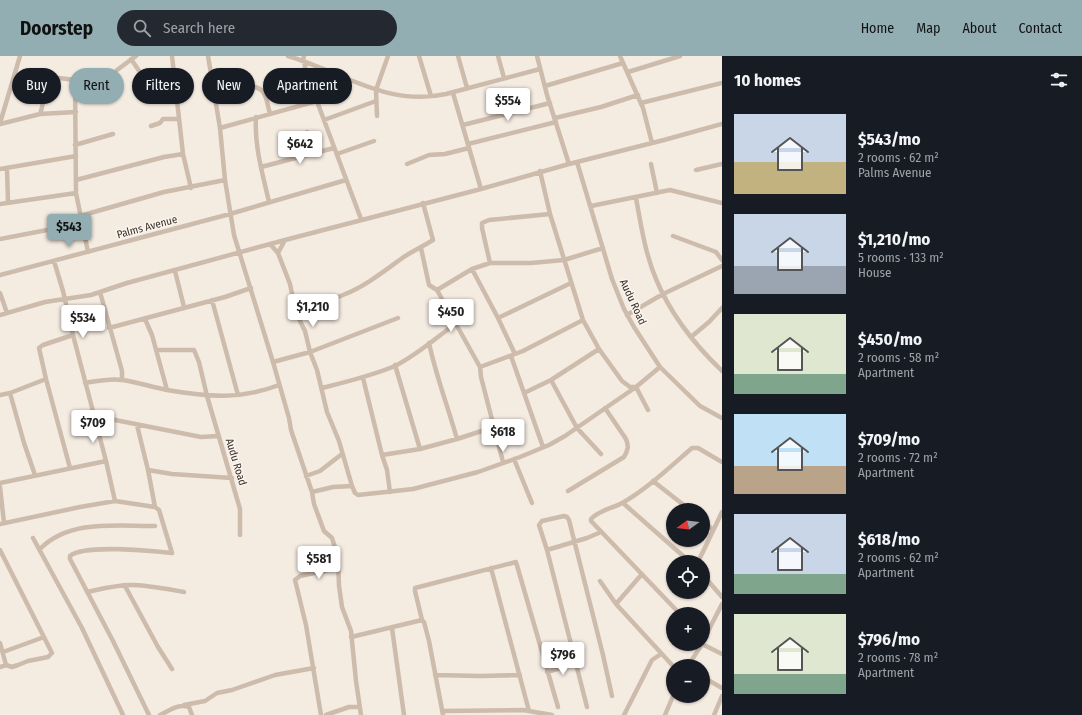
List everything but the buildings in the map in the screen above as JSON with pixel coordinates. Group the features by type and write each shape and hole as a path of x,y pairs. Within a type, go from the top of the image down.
{"street":[{"path":"20,56 0,123 40,114 76,112"},
{"path":"120,68 136,56"},
{"path":"172,56 182,154 191,188"},
{"path":"208,56 210,68"},
{"path":"288,56 304,58 376,90 409,97 453,93 540,69"},
{"path":"377,116 376,90 387,56"},
{"path":"419,56 430,96"},
{"path":"458,56 467,88"},
{"path":"498,56 504,78"},
{"path":"537,56 569,164"},
{"path":"620,56 641,103 652,143"},
{"path":"628,72 680,56"},
{"path":"304,58 305,68"},
{"path":"131,59 137,68"},
{"path":"545,86 623,63"},
{"path":"40,114 46,89 51,80 60,78 69,79"},
{"path":"641,103 722,83"},
{"path":"255,87 264,92 270,114"},
{"path":"453,93 481,188"},
{"path":"407,164 429,155 445,154 638,95"},
{"path":"324,120 376,101"},
{"path":"463,125 550,103"},
{"path":"76,104 76,193 88,252"},
{"path":"216,104 225,180 238,253 251,288 292,430 312,492 312,499 320,523 324,531 332,538 338,557 340,598 351,627 361,715"},
{"path":"220,128 304,104"},
{"path":"318,104 361,219"},
{"path":"256,117 256,133 261,167 269,202"},
{"path":"151,126 160,123 163,119 178,119"},
{"path":"0,315 46,302 65,300 100,292 127,283 361,219 722,124"},
{"path":"307,132 315,153"},
{"path":"75,145 113,134"},
{"path":"337,154 374,141"},
{"path":"261,167 334,148"},
{"path":"76,180 164,157 182,154"},
{"path":"0,169 76,156"},
{"name":"Audu Road","path":"578,162 612,279 628,315 643,342 660,367 700,406 722,418"},
{"path":"650,164 657,193"},
{"path":"696,170 722,164"},
{"path":"7,168 8,202"},
{"path":"540,171 550,214 583,320 599,349 622,382 627,386 636,387"},
{"path":"80,216 164,192 191,188 225,180"},
{"name":"Palms Avenue","path":"0,275 230,214 346,180"},
{"path":"591,206 670,190 722,203"},
{"path":"0,204 76,193"},
{"path":"636,198 643,237 655,277 663,294 702,352 722,371"},
{"path":"295,307 344,295 363,285 387,270 402,258 433,240 423,203"},
{"path":"490,263 482,224 489,220 550,214"},
{"path":"0,238 47,230"},
{"path":"673,236 716,252 722,260"},
{"path":"278,253 285,240"},
{"path":"270,244 278,253 290,284 296,313 305,331 310,352 322,388 327,412 339,441 352,486 355,493 358,495 413,489 450,480 543,448 577,428 636,387 660,367"},
{"path":"421,248 430,285 437,290 480,367 481,377 503,462"},
{"path":"437,290 472,269 490,263 532,263 564,260 603,248"},
{"path":"54,260 115,501"},
{"path":"628,315 663,294 722,266"},
{"path":"472,269 498,318 513,355 543,448"},
{"path":"175,271 184,307"},
{"path":"498,318 571,283"},
{"path":"109,328 251,288"},
{"path":"100,292 122,371 122,380"},
{"path":"0,293 7,313"},
{"path":"212,300 238,395"},
{"path":"691,337 709,322 722,308"},
{"path":"273,362 310,352 398,318"},
{"path":"145,319 156,350 167,390"},
{"path":"480,367 513,355 583,320"},
{"path":"322,388 363,378 395,365 412,356 456,324"},
{"path":"70,468 46,379 40,347 73,335"},
{"path":"429,343 435,371 446,401 457,439"},
{"path":"524,393 551,380 599,349"},
{"name":"Audu Road","path":"156,350 194,350 199,362 207,396 240,509 240,535"},
{"path":"395,365 420,448"},
{"path":"363,378 387,470 390,492"},
{"path":"0,395 10,393 46,379"},
{"path":"85,383 122,380 167,390 221,397 260,391 279,385"},
{"path":"551,380 577,428 601,454"},
{"path":"636,387 648,410"},
{"path":"10,393 35,475"},
{"path":"568,491 624,456 627,451 629,444 605,408"},
{"path":"94,416 201,437 219,436"},
{"path":"137,425 155,507"},
{"path":"382,455 457,439 494,427"},
{"path":"673,607 600,532 591,521 592,517 623,502 653,481 694,448 698,448 722,462"},
{"path":"306,476 320,471 342,454"},
{"path":"514,459 532,503"},
{"path":"0,483 106,461"},
{"path":"148,470 172,474 232,478"},
{"path":"653,481 681,503"},
{"path":"312,492 333,487 352,486"},
{"path":"0,487 2,524 115,501 155,507 160,510 172,553 128,549 85,551 70,556 70,560 113,641 149,715"},
{"path":"623,502 682,555"},
{"path":"701,555 722,512"},
{"path":"587,707 547,550 539,525 542,521 564,516 569,520 612,696"},
{"path":"40,549 54,537 69,531 98,526 155,526"},
{"path":"710,527 713,530"},
{"path":"547,550 600,532"},
{"path":"33,538 82,628 124,715"},
{"path":"0,550 52,653 48,657 28,661 12,667 6,665 0,667"},
{"path":"552,715 513,710 443,713 429,641 425,624 422,620 415,588 516,562 558,707"},
{"path":"321,715 306,625 295,580 300,576 338,568"},
{"path":"491,568 529,711"},
{"path":"616,604 642,574"},
{"path":"600,581 616,604 666,659"},
{"path":"710,584 722,597"},
{"path":"87,592 108,587 125,586 148,587 184,592"},
{"path":"125,586 155,643 172,669"},
{"path":"710,627 722,604"},
{"path":"351,637 422,620"},
{"path":"392,628 404,715"},
{"path":"3,652 44,637"},
{"path":"0,643 6,665"},
{"path":"710,646 722,654"},
{"path":"624,715 652,660 661,654"},
{"path":"547,672 575,664"},
{"path":"163,714 178,706 205,701 217,693 232,690 275,675 314,668"},
{"path":"435,675 520,675"},
{"path":"710,681 722,688"},
{"path":"714,715 722,696"},
{"path":"665,715 670,703"},
{"path":"184,705 188,707 192,715"},
{"path":"326,715 349,707 359,707"}]}
